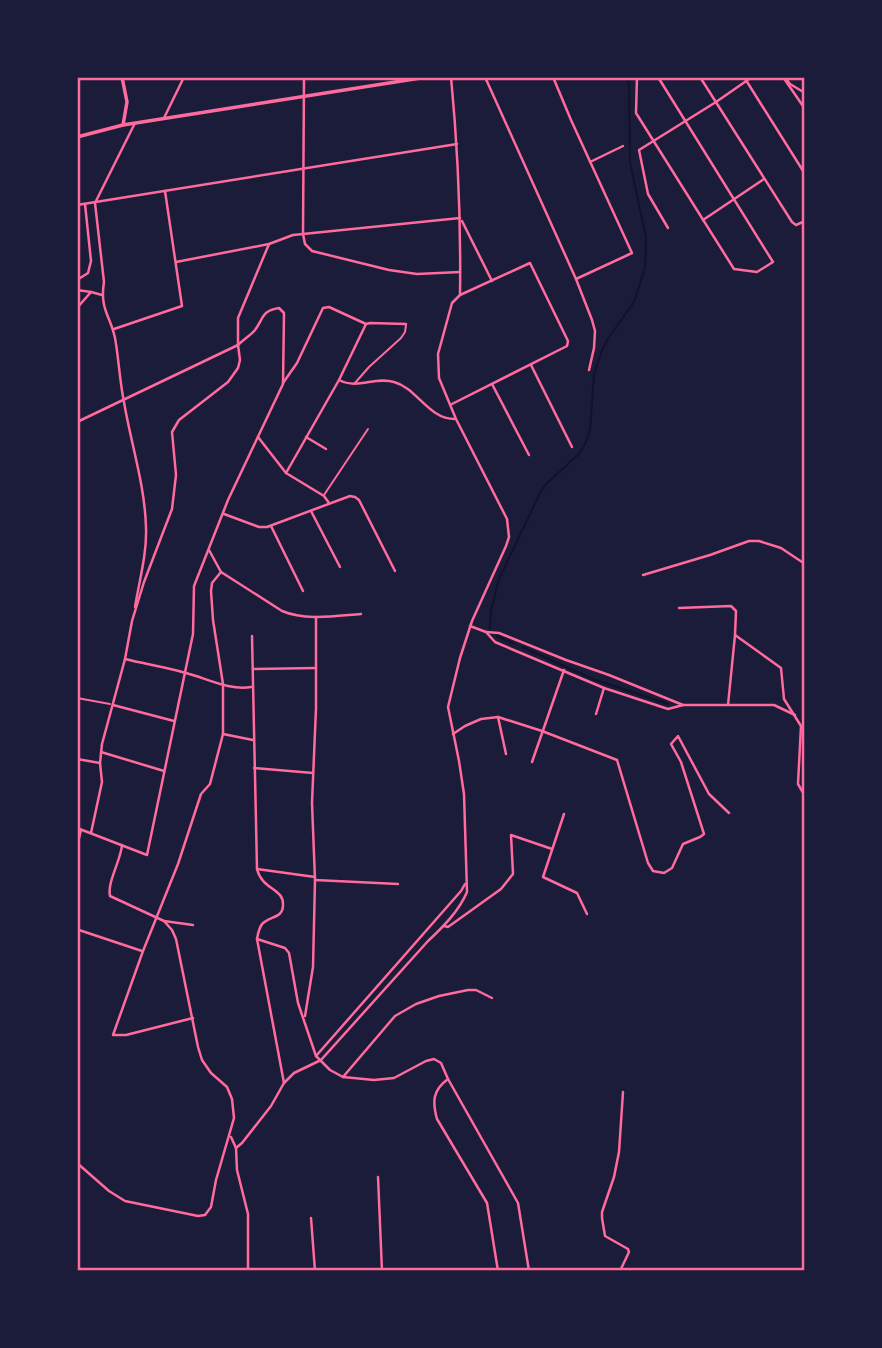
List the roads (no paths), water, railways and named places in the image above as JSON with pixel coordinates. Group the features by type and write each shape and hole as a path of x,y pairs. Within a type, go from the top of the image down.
{"street":[{"path":"122,77 127,102 123,125"},
{"path":"163,120 184,77"},
{"path":"304,77 303,234 307,247 312,251 389,270 417,274 460,272"},
{"path":"77,137 123,125 427,77"},
{"path":"451,77 457,144 460,295"},
{"path":"485,77 592,320 595,331 594,348 589,370"},
{"path":"553,77 632,253 576,279"},
{"path":"637,77 636,113 653,141 734,269 757,272 773,262 658,77"},
{"path":"700,77 792,222 798,225 805,221"},
{"path":"668,228 648,194 639,150 716,102 745,79 752,77"},
{"path":"783,77 805,93"},
{"path":"783,77 805,109"},
{"path":"745,79 805,174"},
{"path":"91,834 102,782 101,752 125,659 144,559 146,531 144,499 124,400 114,330 107,318 102,295 104,282 95,203 135,124"},
{"path":"77,205 457,144"},
{"path":"590,162 623,146"},
{"path":"703,220 764,179"},
{"path":"114,330 182,306 165,191"},
{"path":"77,279 88,273 91,261 85,204"},
{"path":"176,262 270,244 293,235 460,218"},
{"path":"460,218 492,281"},
{"path":"132,621 172,509 176,474 172,432 179,420 234,375 240,360 238,318 270,244"},
{"path":"236,1148 271,1106 284,1083 294,1073 321,1060 444,926 467,892 464,794 448,707 470,626 506,546 509,528 508,519 450,405 439,378 438,354 452,303 460,295 530,263 568,341 566,348 450,405"},
{"path":"77,290 102,295"},
{"path":"77,308 91,292"},
{"path":"77,422 238,345 255,330 268,311 279,307 285,318 283,384"},
{"path":"77,846 79,829 147,855 194,634 194,586 258,437 323,308 329,307 366,324 406,324"},
{"path":"286,472 339,380 366,324"},
{"path":"531,365 572,447"},
{"path":"339,380 345,384 387,381 397,383 440,416 456,419"},
{"path":"492,384 528,455"},
{"path":"258,437 286,472 324,495 329,504"},
{"path":"306,437 326,449"},
{"path":"223,514 259,527 271,526 350,496 355,497 395,571"},
{"path":"311,511 340,567"},
{"path":"271,526 303,591"},
{"path":"643,575 749,541 759,541 781,548 805,564"},
{"path":"209,550 221,572 290,615 316,617 361,614"},
{"path":"193,1018 126,1035 113,1035 178,864 201,794 210,785 223,734 223,684 211,591 212,583 221,572"},
{"path":"679,608 731,606 736,611 728,706"},
{"path":"305,1020 313,967 315,878 312,803 316,617"},
{"path":"470,626 496,632 683,705"},
{"path":"487,632 495,642 604,688 668,709 683,705 774,705 795,715"},
{"path":"735,635 780,668 784,699 801,726 797,784 805,796"},
{"path":"252,636 257,869 263,883 282,896 283,906 276,917 260,926 257,939 284,1083"},
{"path":"125,659 223,684 252,687"},
{"path":"252,669 316,668"},
{"path":"531,762 564,670"},
{"path":"596,714 604,688"},
{"path":"113,705 174,721"},
{"path":"453,734 481,719 498,717 617,760 648,863 653,871 664,873 672,868 683,844 704,834 681,762 671,744 678,736 709,794 729,813"},
{"path":"498,717 506,754"},
{"path":"223,734 253,740"},
{"path":"101,752 164,771"},
{"path":"77,759 100,763"},
{"path":"254,768 313,774"},
{"path":"564,814 543,877 577,893 587,914"},
{"path":"444,926 447,927 501,889 513,874 511,835 552,849"},
{"path":"77,1163 125,1201 202,1216 208,1213 211,1207 234,1118 232,1099 227,1087 211,1073 202,1060 172,930 163,921 109,894 122,845"},
{"path":"257,869 315,878 398,884"},
{"path":"316,1056 467,881"},
{"path":"163,921 193,925"},
{"path":"77,925 77,936"},
{"path":"79,930 143,951"},
{"path":"257,939 285,948 289,953 298,1003 316,1056 330,1070 343,1077 374,1080 394,1078 434,1059 444,1066 518,1203 529,1271"},
{"path":"343,1077 396,1016 416,1004 468,990 476,990 492,998"},
{"path":"449,1079 440,1084 433,1106 437,1119 487,1203 498,1271"},
{"path":"620,1271 628,1249 605,1236 602,1219 620,1152 623,1092"},
{"path":"230,1134 236,1148 237,1170 248,1214 248,1271"},
{"path":"379,1177 382,1271"},
{"path":"311,1218 315,1271"},
{"path":"163,1271 181,1271"}],"lane":[{"path":"354,384 401,338 406,324"},
{"path":"324,495 368,429"},
{"path":"77,698 113,705"}],"waterway":[{"path":"490,629 491,611 499,579 540,493 545,485 580,453 585,444 590,430 594,374 602,350 634,302 645,268 646,238 630,162 627,77"},
{"path":"497,636 514,644"},
{"path":"522,647 593,679 668,704"}]}
